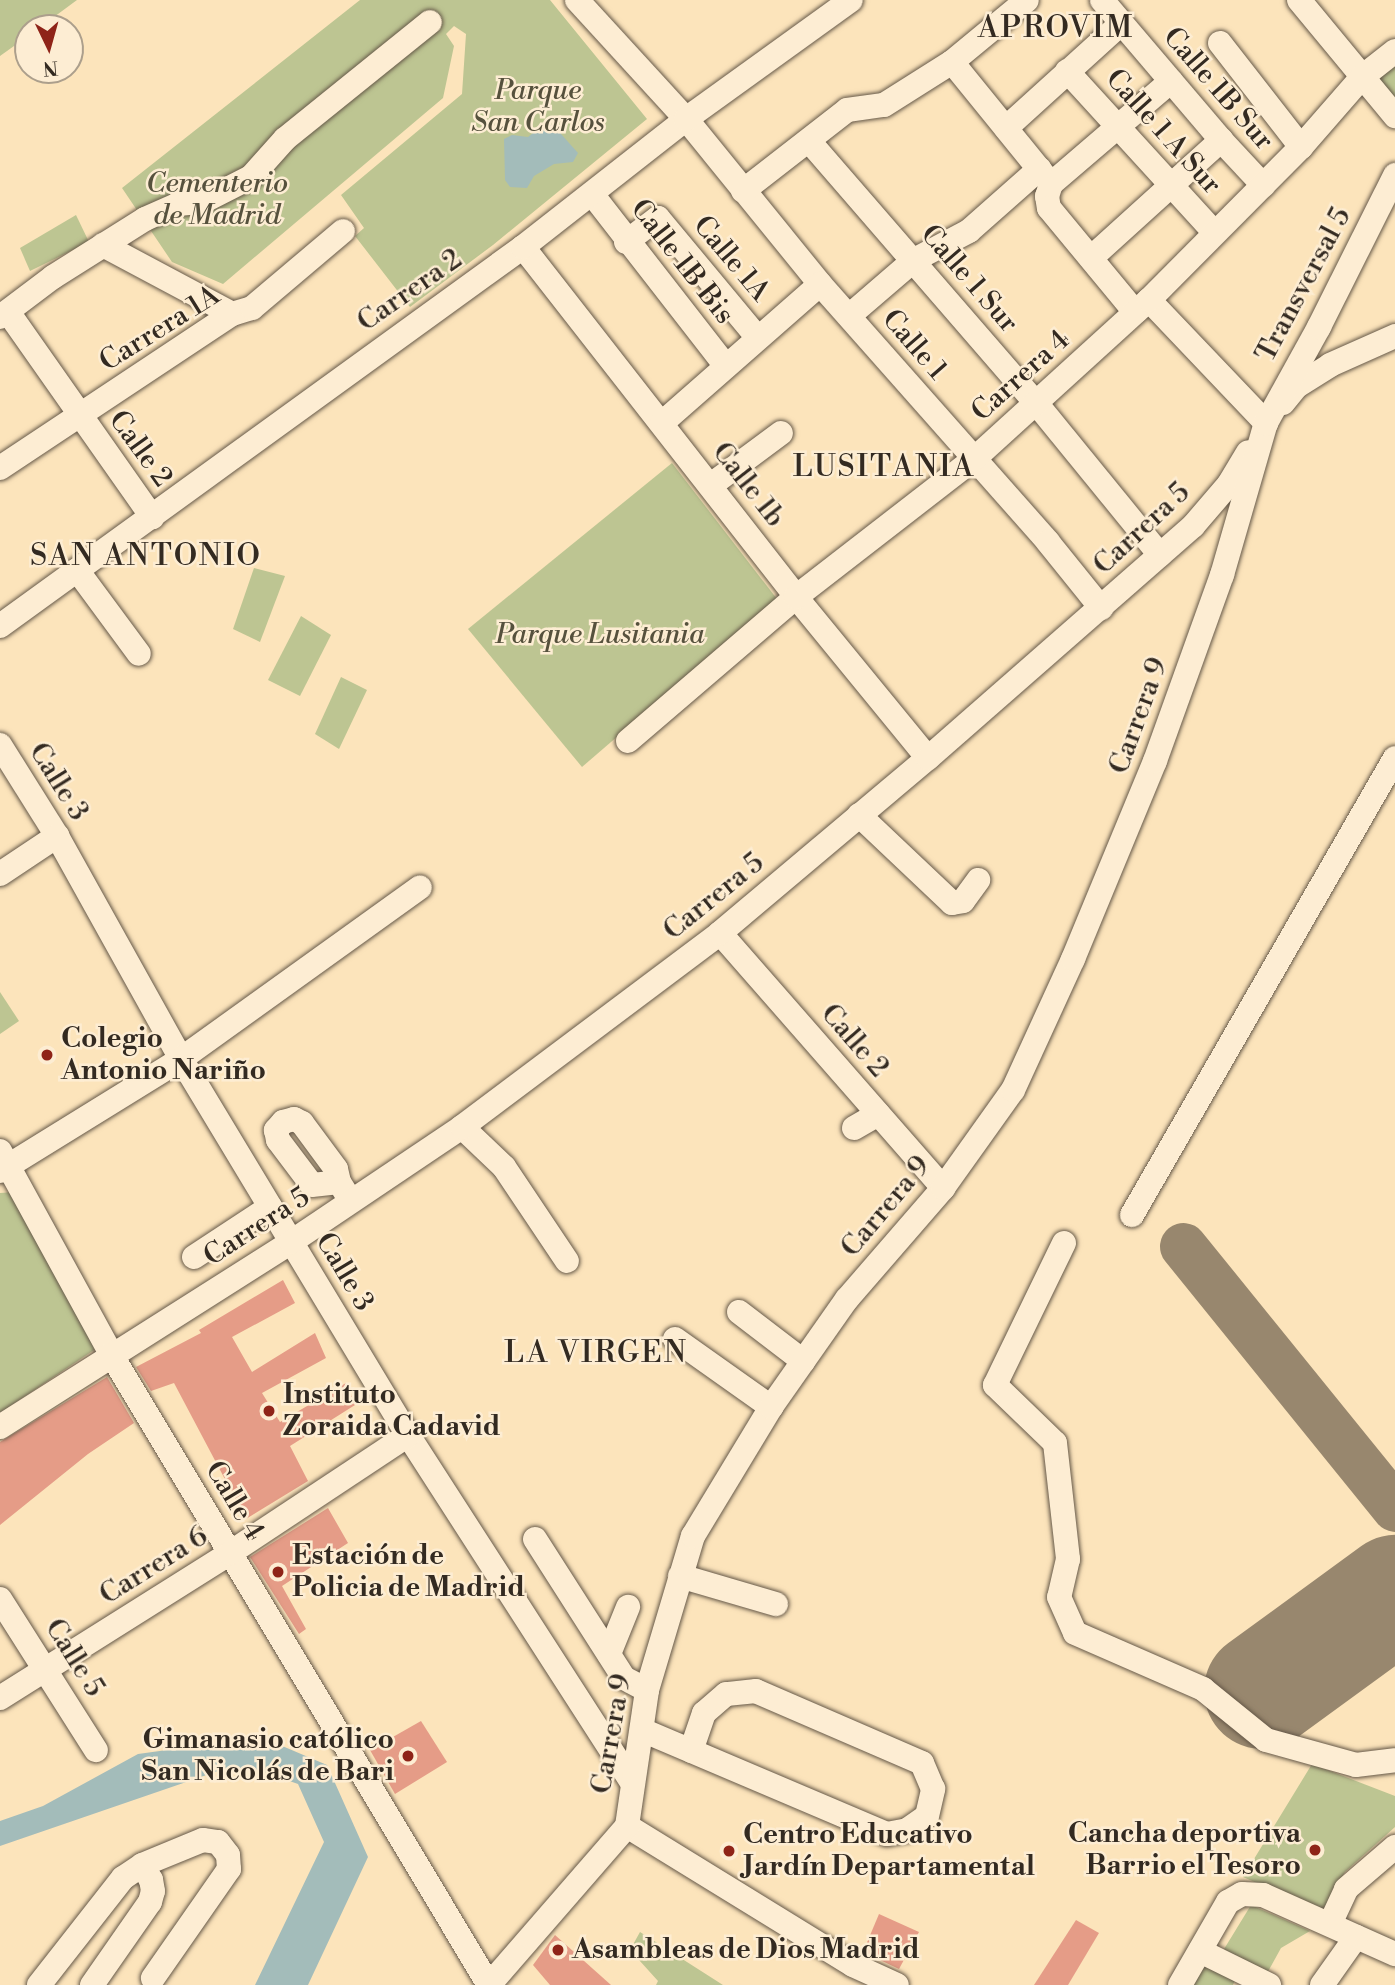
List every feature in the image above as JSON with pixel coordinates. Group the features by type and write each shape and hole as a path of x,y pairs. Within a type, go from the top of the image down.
{"street":[{"name":"Calle 1","path":"577,0 686,119 820,284 1101,608"},
{"name":"Carrera 2","path":"0,626 523,247 686,119 851,0"},
{"path":"743,191 847,110 884,105 952,62 1027,0"},
{"path":"1299,0 1395,116"},
{"path":"1006,128 1067,71 1117,9"},
{"name":"Calle 1B Sur","path":"1117,9 1171,81 1264,185"},
{"path":"4,314 103,245 178,204 202,202 251,177 285,139 430,22"},
{"path":"1220,43 1301,147"},
{"name":"Carrera 4","path":"628,741 796,597 974,459 1142,306 1301,147 1362,76 1395,51"},
{"path":"952,62 1045,176 1049,208 1091,258 1266,422"},
{"name":"Calle 1 A Sur","path":"1067,71 1215,233"},
{"path":"849,316 914,260 969,231 1116,126 1171,81"},
{"path":"1091,258 1221,140"},
{"name":"Calle 1 Sur","path":"809,141 1036,403 1160,555"},
{"name":"Transversal 5","path":"1266,422 1319,327 1395,175"},
{"name":"Calle 1B Bis","path":"592,194 626,242 726,366"},
{"name":"Calle 1A","path":"626,242 658,218 757,337"},
{"name":"Carrera 1A","path":"0,468 232,314 252,308 343,231"},
{"path":"103,245 232,314"},
{"name":"Calle 1b","path":"523,247 796,597 928,758"},
{"path":"662,423 820,284"},
{"name":"Calle 2","path":"4,314 152,517"},
{"name":"Carrera 5","path":"0,1427 291,1242 345,1191 461,1127 720,933 928,758 1193,526 1229,484 1266,422 1297,386 1330,365 1395,336"},
{"name":"Carrera 9","path":"489,1985 627,1826 647,1690 693,1536 771,1407 803,1360 847,1299 943,1188 1013,1090 1073,959 1155,761 1222,575 1266,422"},
{"path":"711,485 781,433"},
{"path":"77,570 139,654"},
{"name":"Calle 3","path":"0,746 57,835 181,1059 408,1435 632,1783"},
{"path":"1132,1215 1395,758"},
{"path":"859,816 952,903 963,901 978,880"},
{"path":"0,874 57,835"},
{"path":"3,1162 181,1059 419,887"},
{"name":"Calle 2","path":"720,933 943,1188"},
{"path":"854,1128 878,1114"},
{"path":"461,1127 504,1167 567,1261"},
{"name":"Calle 4","path":"3,1162 111,1354 489,1985"},
{"path":"194,1256 270,1207"},
{"path":"1064,1243 995,1385 1055,1443 1068,1559 1059,1597 1075,1633 1203,1689 1266,1740 1356,1765 1395,1760"},
{"path":"739,1312 803,1360"},
{"path":"675,1339 771,1407"},
{"name":"Carrera 6","path":"0,1698 230,1553 408,1435"},
{"path":"535,1539 624,1678 647,1690"},
{"path":"680,1576 776,1604"},
{"name":"Calle 5","path":"0,1598 96,1750"},
{"path":"609,1654 628,1607"},
{"path":"642,1730 691,1751 887,1834 907,1830 927,1816 933,1789 922,1763 756,1691 726,1694 704,1713 691,1751"},
{"path":"627,1826 846,1975 897,1985"},
{"path":"39,1985 124,1878 142,1865 203,1840 218,1842 228,1855 229,1869 222,1883 153,1978"},
{"path":"1330,1924 1346,1889 1389,1860"},
{"path":"92,1985 150,1902 153,1891 151,1880 142,1865"},
{"path":"1180,1985 1228,1902 1242,1894 1263,1895 1395,1954"},
{"path":"1322,1985 1356,1937"},
{"path":"1200,1951 1269,1985"}],"green space":[{"path":"0,0 77,0 58,14 14,14 14,46 0,56"},
{"path":"360,0 550,0 647,119 493,245 410,307 355,236 364,228 341,195 462,94 466,34 454,26 446,34 454,46 443,98 223,284 172,262 122,188"},
{"path":"1395,57 1395,109 1367,76"},
{"path":"76,215 89,242 30,271 20,248"},
{"name":"Parque Lusitania","path":"672,463 777,599 582,767 468,629"},
{"path":"254,568 285,576 260,642 233,629"},
{"path":"301,616 331,635 300,696 268,680"},
{"path":"341,677 367,690 339,749 315,734"},
{"path":"0,992 19,1021 0,1034"},
{"path":"14,1192 97,1348 0,1413 0,1193"},
{"name":"Cancha deportiva Barrio el Tesoro","path":"1312,1764 1395,1796 1395,1827 1345,1872 1322,1911 1243,1877"},
{"path":"1251,1905 1310,1931 1281,1948 1265,1977 1221,1954"},
{"path":"640,1932 723,1985 656,1985 658,1981 630,1950"},
{"path":"1201,1961 1235,1980 1233,1985 1188,1985"}],"water":[{"path":"553,125 578,153 573,162 554,164 534,176 527,188 510,187 505,180 504,139 512,135 528,137 542,126"},
{"path":"261,1737 327,1765 368,1857 308,1985 255,1985 324,1842 298,1784 264,1772 227,1768 0,1846 0,1821 43,1806 138,1754"}],"building":[{"path":"283,1280 295,1303 232,1337 252,1372 315,1333 326,1358 262,1393 280,1422 346,1383 355,1405 290,1446 308,1481 246,1519 174,1383 151,1391 136,1367 201,1333 199,1330"},
{"path":"107,1377 134,1423 88,1454 0,1525 0,1442"},
{"name":"Estación de Policia de Madrid","path":"328,1508 348,1543 282,1586 306,1629 299,1634 250,1557"},
{"name":"Gimanasio católico San Nicolás de Bari","path":"421,1721 447,1762 395,1794 370,1750"},
{"path":"879,1914 919,1932 899,1969 863,1952"},
{"path":"1076,1920 1099,1933 1068,1985 1034,1985"},
{"name":"Asambleas de Dios Madrid","path":"555,1935 611,1985 550,1985 533,1965"}],"taxiway":[{"path":"1183,1246 1395,1508"}],"runway":[{"path":"1262,1690 1395,1593"}],"place":[{"name":"Colegio Antonio Nariño","path":"47,1055"},
{"name":"Instituto Zoraida Cadavid","path":"269,1411"},
{"name":"Estación de Policia de Madrid","path":"278,1572"},
{"name":"Gimanasio católico San Nicolás de Bari","path":"408,1756"},
{"name":"Cancha deportiva Barrio el Tesoro","path":"1315,1850"},
{"name":"Centro Educativo Jardín Departamental","path":"729,1851"},
{"name":"Asambleas de Dios Madrid","path":"558,1950"}],"district":[{"name":"APROVIM","path":"1056,28"},
{"name":"LUSITANIA","path":"884,467"},
{"name":"SAN ANTONIO","path":"146,556"},
{"name":"LA VIRGEN","path":"596,1353"}],"park label":[{"name":"Parque San Carlos","path":"538,107"},
{"name":"Cementerio de Madrid","path":"217,200"}]}
